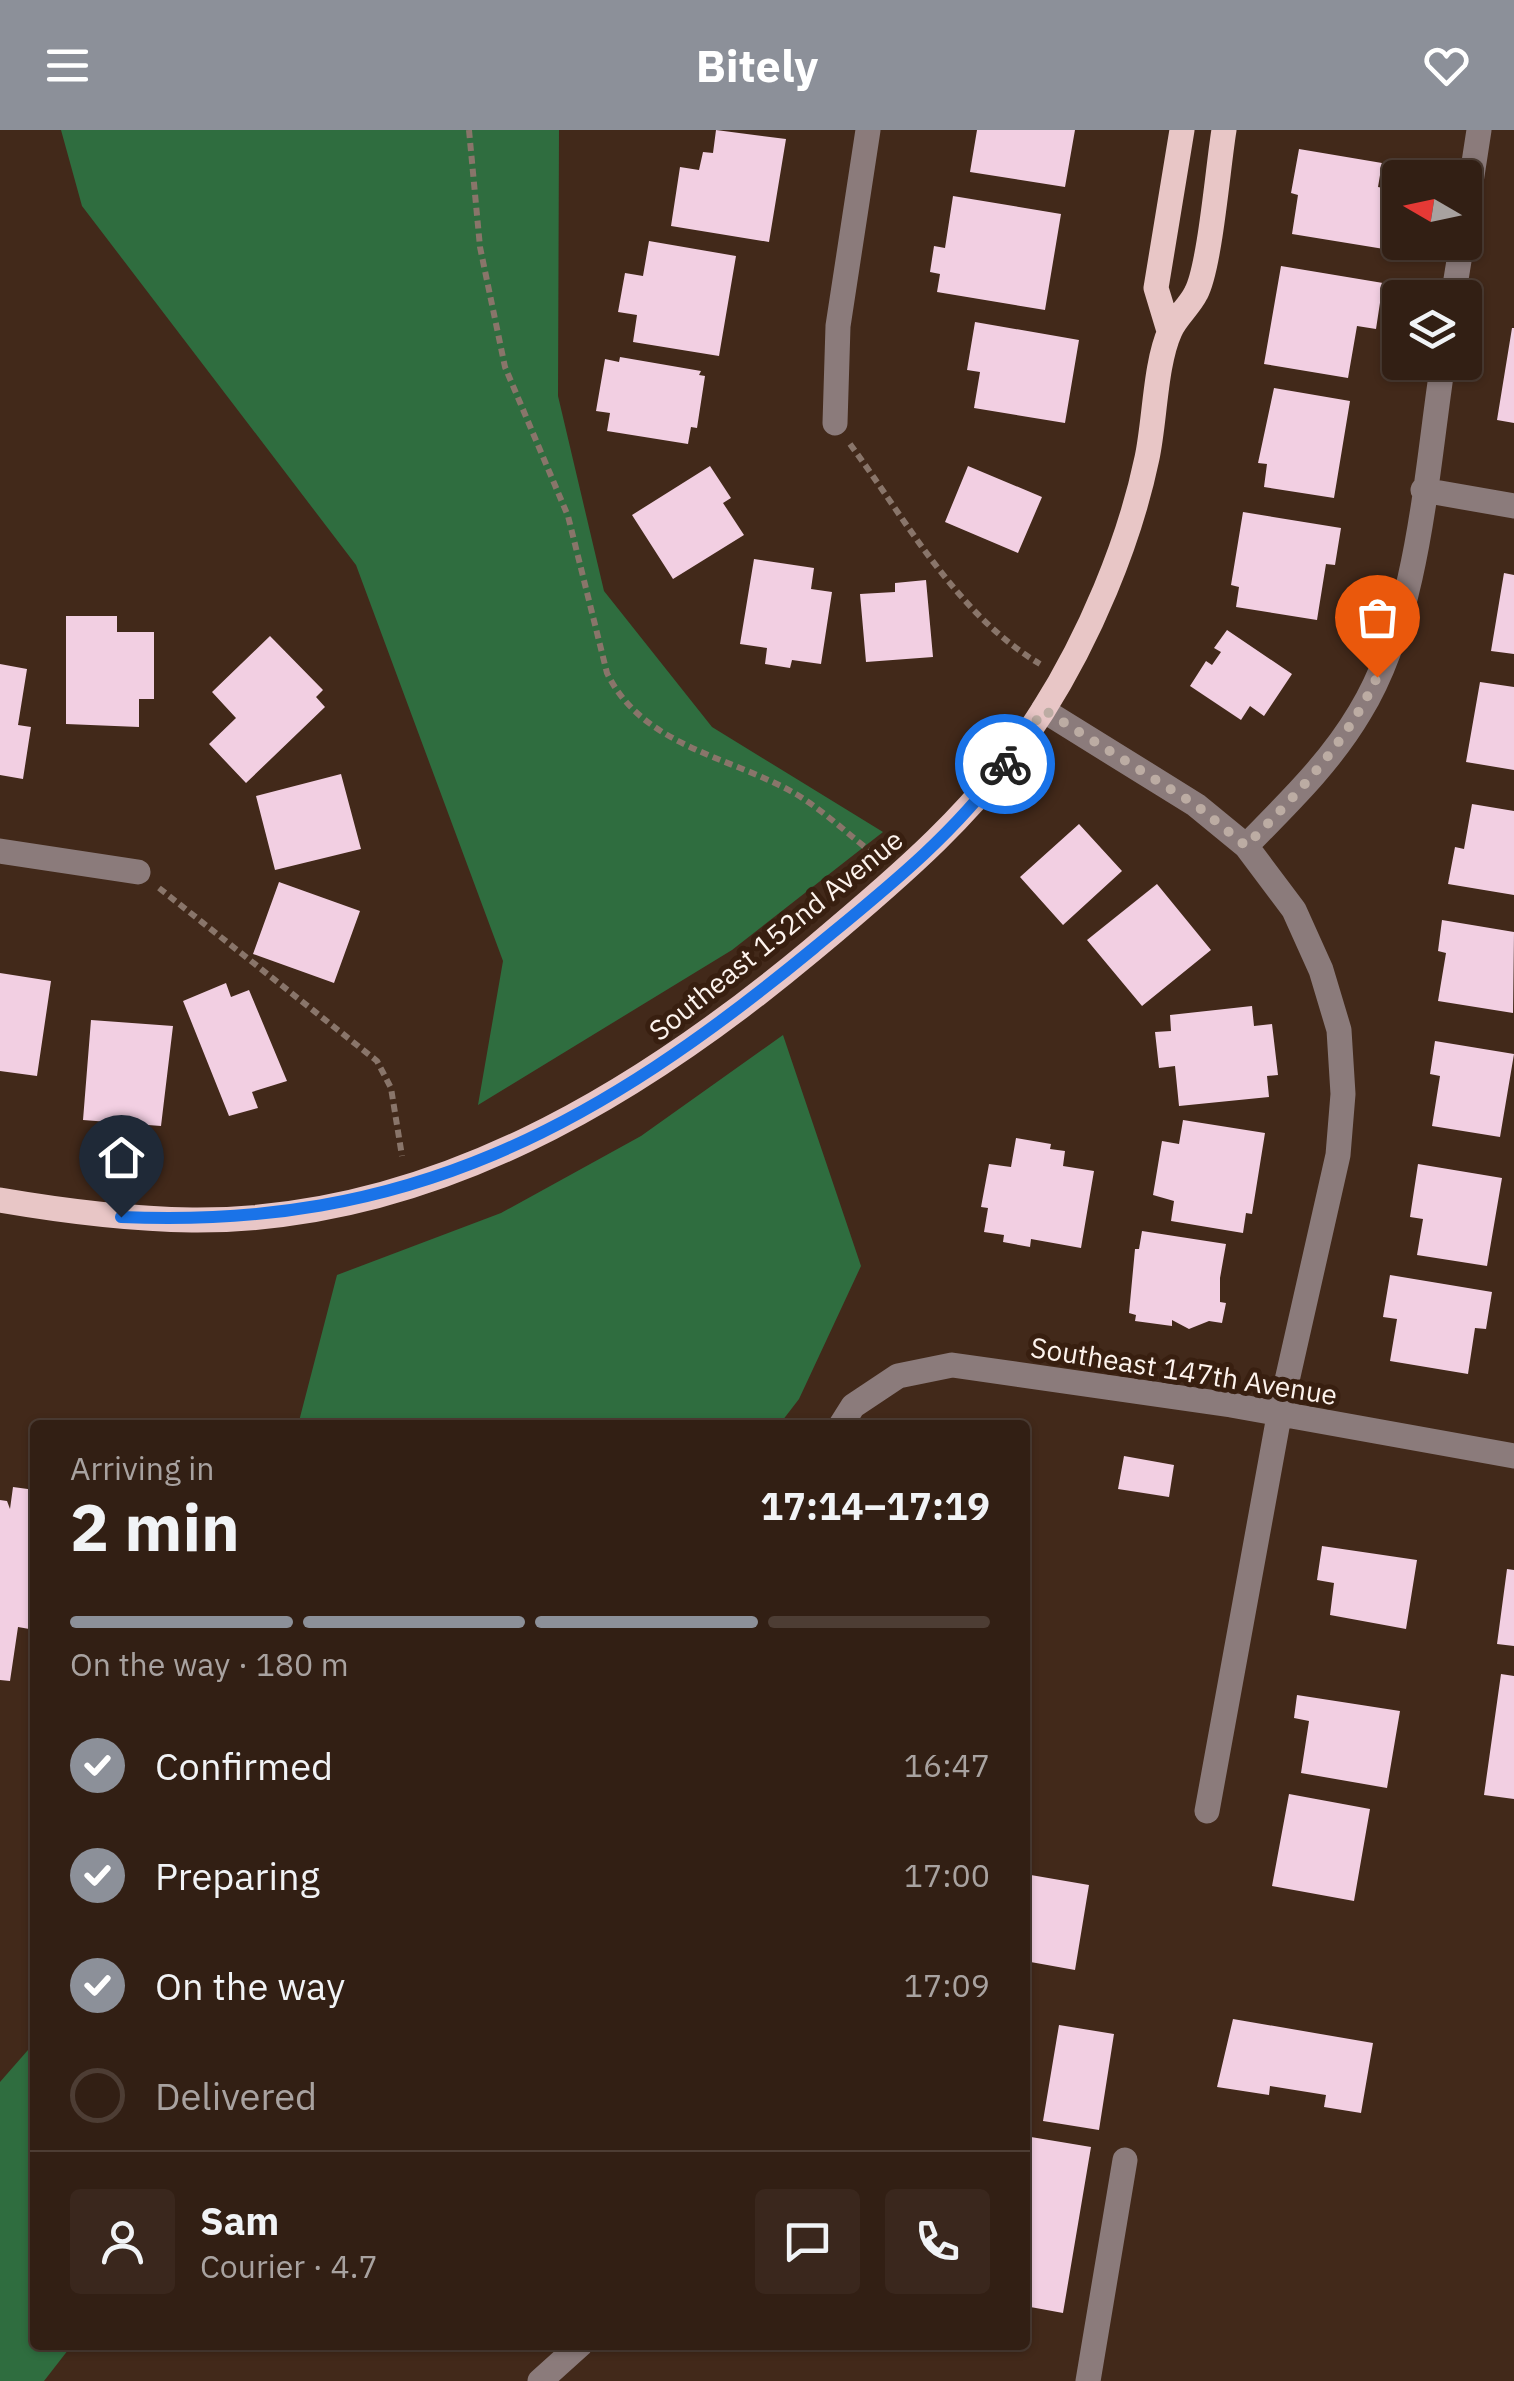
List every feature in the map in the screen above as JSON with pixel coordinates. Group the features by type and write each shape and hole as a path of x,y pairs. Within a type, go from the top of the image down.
{"main road":[{"name":"Southeast 152nd Avenue","path":"1169,331 1156,288 1182,130"},
{"name":"Southeast 152nd Avenue","path":"0,1200 121,1217 195,1220 288,1214 406,1187 502,1151 642,1078 712,1030 902,876 992,782 1044,710 1092,615 1135,505 1169,331 1198,290 1224,130"}],"street":[{"path":"835,423 838,326 868,130"},
{"path":"1474,160 1479,130"},
{"path":"1246,846 1312,779 1361,711 1393,643 1440,380"},
{"path":"1423,490 1514,506"},
{"path":"1044,710 1196,805 1246,846 1294,910 1322,970 1339,1030 1343,1094 1338,1154 1279,1416 1207,1811"},
{"path":"0,852 138,872"},
{"name":"Southeast 147th Avenue","path":"847,1416 898,1376 952,1365 1514,1456"},
{"path":"1088,2381 1124,2160"},
{"path":"540,2381 574,2350"}],"path":[{"path":"470,130 480,246 506,367 568,516 607,673 618,695 632,712 682,743 796,795 902,876"},
{"path":"835,423 968,604 1008,644 1061,676"},
{"path":"138,872 377,1062 390,1088 406,1187"}],"green space":[{"path":"61,130 559,130 558,396 604,591 712,727 883,832 732,950 478,1105 503,961 356,565 82,206"},
{"path":"783,1035 861,1266 799,1399 783,1420 299,1420 337,1275 501,1213 641,1136"},
{"path":"30,2048 30,2350 68,2350 44,2381 0,2381 0,2082"}],"building":[{"path":"716,130 786,139 769,242 671,226 680,167 699,170 703,152 713,153"},
{"path":"977,130 1075,130 1065,187 970,172"},
{"path":"1299,149 1382,163 1378,187 1382,188 1382,249 1292,234 1298,195 1291,193"},
{"path":"953,196 1061,214 1045,310 937,292 940,274 930,272 934,246 945,248"},
{"path":"649,241 736,256 719,356 633,342 637,315 618,312 625,273 643,276"},
{"path":"1281,266 1382,283 1376,329 1357,326 1348,378 1264,364"},
{"path":"975,322 1079,340 1065,423 974,408 980,372 967,370"},
{"path":"1514,328 1514,423 1497,420"},
{"path":"620,357 701,371 699,375 705,376 697,428 691,427 688,444 607,431 610,413 596,411 605,359 619,362"},
{"path":"1274,388 1350,401 1334,498 1264,487 1267,464 1258,463"},
{"path":"710,466 731,498 723,503 744,535 673,579 632,515"},
{"path":"968,466 1042,497 1018,553 945,522"},
{"path":"1243,512 1341,528 1335,565 1326,564 1317,620 1236,607 1239,587 1231,585"},
{"path":"754,559 814,568 811,589 832,592 821,664 792,660 790,668 765,664 767,648 740,644"},
{"path":"1504,573 1514,575 1514,654 1491,651"},
{"path":"926,580 933,657 866,662 860,594 895,592 895,583"},
{"path":"66,616 117,616 117,632 154,632 154,699 139,699 139,727 66,724"},
{"path":"1227,630 1292,674 1264,716 1250,706 1241,720 1190,686 1206,661 1212,665 1221,652 1214,648"},
{"path":"270,636 323,690 316,697 325,707 246,783 209,744 236,718 212,692"},
{"path":"0,664 27,669 18,725 31,727 23,779 0,775"},
{"path":"1480,682 1514,687 1514,770 1466,762"},
{"path":"341,774 361,849 275,870 256,796"},
{"path":"1472,804 1514,811 1514,895 1448,884 1455,847 1464,849"},
{"path":"1079,824 1122,871 1063,925 1020,877"},
{"path":"279,882 360,911 334,983 253,954"},
{"path":"1157,884 1211,950 1142,1006 1087,940"},
{"path":"1442,920 1514,932 1513,1013 1438,1001 1446,953 1438,951"},
{"path":"0,973 51,981 37,1076 0,1071"},
{"path":"226,983 231,997 249,990 287,1081 252,1092 258,1108 229,1116 183,1001"},
{"path":"1252,1006 1254,1026 1272,1024 1278,1075 1267,1076 1269,1097 1179,1106 1175,1066 1159,1068 1155,1032 1171,1031 1170,1015"},
{"path":"91,1020 173,1026 161,1126 83,1120"},
{"path":"1435,1041 1514,1054 1500,1137 1432,1126 1440,1076 1430,1074"},
{"path":"1183,1120 1265,1133 1252,1214 1246,1213 1243,1233 1171,1221 1174,1201 1153,1195 1162,1141 1179,1144"},
{"path":"1016,1138 1051,1144 1050,1149 1065,1151 1063,1166 1094,1171 1081,1248 1031,1239 1030,1247 1003,1242 1004,1235 984,1232 988,1208 981,1207 989,1164 1011,1167"},
{"path":"1418,1164 1502,1178 1487,1266 1417,1255 1423,1219 1410,1217"},
{"path":"1142,1231 1226,1244 1220,1278 1220,1302 1226,1303 1222,1323 1209,1321 1189,1329 1172,1320 1172,1326 1135,1321 1136,1315 1129,1313 1135,1249 1139,1249"},
{"path":"1390,1275 1492,1292 1486,1329 1475,1328 1468,1374 1390,1361 1397,1319 1383,1317"},
{"path":"1124,1456 1174,1465 1169,1497 1118,1489"},
{"path":"13,1487 30,1489 30,1629 18,1627 10,1681 0,1680 0,1500 7,1501 10,1509"},
{"path":"1322,1546 1417,1560 1406,1629 1330,1615 1334,1583 1317,1580"},
{"path":"1507,1569 1514,1570 1514,1646 1497,1644"},
{"path":"1501,1674 1514,1676 1514,1799 1484,1795"},
{"path":"1297,1695 1400,1711 1387,1788 1301,1773 1309,1721 1294,1718"},
{"path":"1289,1794 1370,1809 1354,1901 1272,1886"},
{"path":"1030,1875 1089,1885 1075,1970 1030,1962"},
{"path":"1233,2019 1373,2043 1361,2113 1324,2107 1326,2095 1270,2086 1269,2095 1217,2087"},
{"path":"1059,2025 1114,2034 1099,2130 1043,2121"},
{"path":"1030,2137 1091,2147 1063,2313 1030,2307"}],"way so far":[{"path":"1005,764 1044,710 1196,805 1246,846 1312,779 1361,711 1377,677"}],"route":[{"path":"121,1217 236,1218 340,1204 468,1165 558,1125 608,1099 698,1041 873,902 935,844 1005,764"}]}
